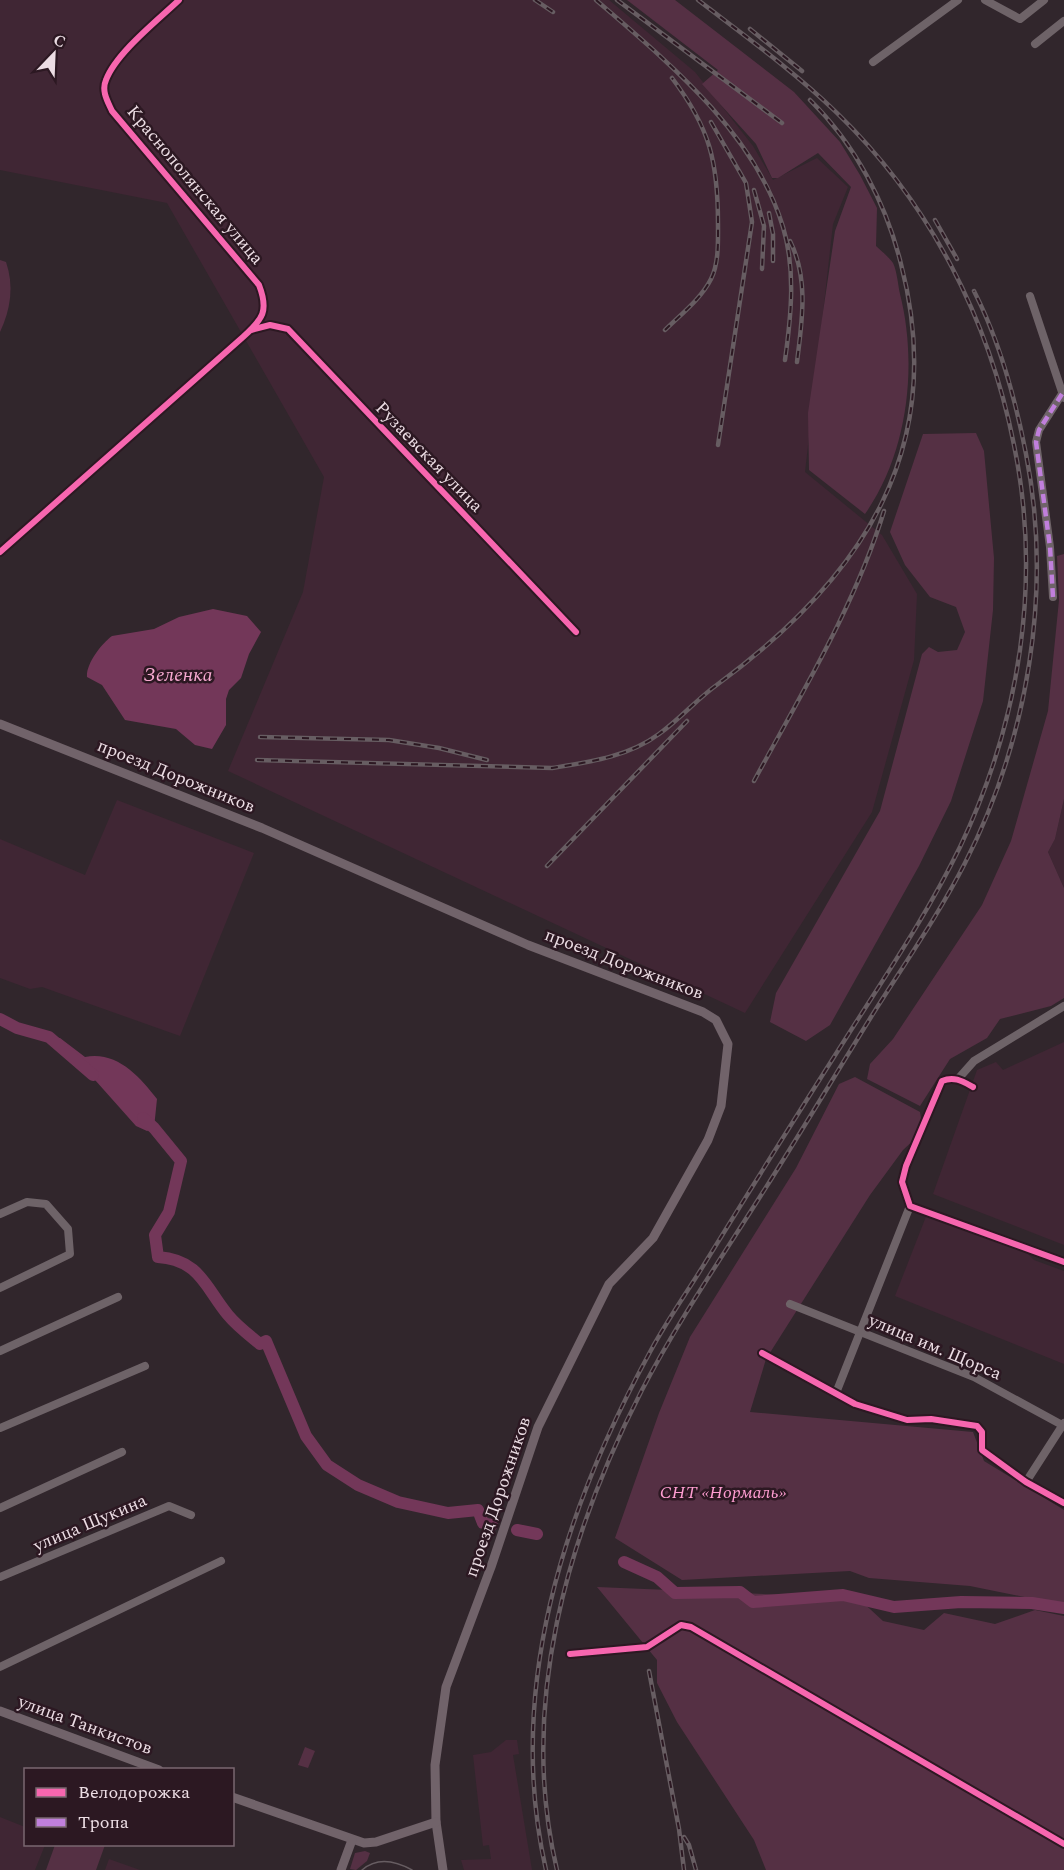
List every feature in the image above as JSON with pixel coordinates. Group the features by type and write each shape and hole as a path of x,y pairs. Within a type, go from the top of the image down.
{"main road":[{"name":"проезд Дорожников","path":"0,724 262,828 528,945 702,1012 717,1020 725,1034 728,1044 728,1061 721,1106 708,1140 652,1238 609,1284 538,1427 515,1489 491,1567 446,1687 435,1765 436,1822 443,1870"},
{"name":"улица Танкистов","path":"0,1711 154,1768"},
{"path":"234,1798 352,1840 376,1842 436,1822"},
{"path":"341,1870 352,1840"}],"street":[{"name":"Краснополянская улица","path":"0,552 251,330 264,311 265,300 259,285 112,111 104,96 105,81 127,50 179,0"},
{"path":"873,62 958,0"},
{"path":"985,0 1020,19 1044,0"},
{"path":"1035,44 1064,21"},
{"path":"1030,296 1063,397 1039,430 1036,442 1050,547 1053,597"},
{"name":"Рузаевская улица","path":"251,330 270,325 288,329 576,632"},
{"path":"958,1079 974,1061 1064,1006"},
{"path":"836,1393 910,1206 902,1182 906,1166 942,1081 949,1078 958,1079 973,1087"},
{"path":"0,1214 27,1202 46,1204 68,1230 70,1254 0,1287"},
{"path":"910,1206 1064,1262"},
{"path":"0,1351 118,1297"},
{"name":"улица им. Щорса","path":"790,1304 974,1377 1064,1425"},
{"path":"762,1353 855,1404 907,1420 932,1419 977,1425 982,1432 982,1450 1026,1482 1064,1503"},
{"path":"0,1428 145,1366"},
{"path":"1026,1482 1064,1425"},
{"path":"0,1508 122,1452"},
{"name":"улица Щукина","path":"0,1577 170,1506 191,1515"},
{"path":"0,1667 221,1561"},
{"path":"570,1654 647,1647 681,1625 691,1627 1064,1844"}],"shaded area":[{"path":"0,0 609,0 695,72 753,146 773,180 817,158 848,187 833,224 805,472 882,535 917,594 914,660 872,812 745,1013 228,771 303,592 324,477 167,203 0,170"},
{"path":"1064,799 1064,888 1048,852 1055,839"},
{"path":"117,800 254,853 180,1036 42,987 30,989 0,978 0,839 85,875"},
{"path":"1064,1042 1064,1245 933,1194 977,1070 996,1062 1003,1070"},
{"path":"927,1214 1025,1251 1034,1260 1064,1271 1064,1364 895,1296"},
{"path":"506,1740 517,1740 519,1754 513,1755 532,1870 464,1870 461,1860 491,1859 489,1845 483,1846 473,1755 491,1752"},
{"path":"0,1817 24,1827 24,1846 45,1846 35,1870 0,1870"},
{"path":"109,1859 140,1870 105,1870"}],"green space":[{"path":"627,0 675,0 794,92 840,142 877,208 876,246 893,263 896,270 905,321 908,379 900,436 880,490 865,514 809,470 808,413 835,231 851,187 818,153 778,178 772,178 756,144 702,84 718,70"},
{"path":"0,260 6,262 11,288 7,315 0,332"},
{"path":"976,433 984,451 994,558 993,610 983,701 951,801 919,866 830,1025 806,1041 770,1022 776,993 880,811 922,654 929,647 938,652 957,650 965,632 956,607 930,597 905,565 890,532 923,434"},
{"path":"1064,554 1064,799 1055,839 1048,852 1064,888 1064,998 1051,1006 1000,1019 987,1038 950,1059 920,1106 867,1079 870,1064 893,1039 982,905 1011,841 1048,711 1059,600 1057,556"},
{"name":"СНТ «Нормаль»","path":"855,1077 920,1112 922,1125 918,1136 903,1150 870,1195 766,1359 750,1412 973,1432 984,1461 1064,1510 1064,1605 970,1586 869,1578 850,1571 682,1580 615,1538 659,1413 690,1337 796,1168 839,1084"},
{"path":"597,1587 858,1598 883,1621 924,1630 944,1613 995,1624 1035,1610 1064,1616 1064,1870 766,1870 754,1840 677,1722 657,1683 657,1660"},
{"path":"305,1747 315,1751 308,1768 298,1765"},
{"path":"54,1846 105,1846 96,1870 46,1870"},
{"path":"365,1851 370,1853 367,1861 356,1870 350,1869 355,1853"}],"water":[{"name":"Зеленка","path":"213,609 247,616 261,632 249,654 241,678 229,690 226,699 226,725 212,749 195,745 176,729 125,720 102,685 87,677 89,666 95,655 112,636 154,629 179,617"},
{"path":"49,1037 60,1038 85,1057 107,1058 135,1074 157,1099 154,1128 147,1131 136,1126 79,1062"}],"waterway":[{"path":"0,1019 17,1028 49,1037 93,1075"},
{"path":"143,1118 181,1161 169,1212 155,1235 158,1257 172,1259 193,1269 235,1323 260,1344 266,1341 306,1436 327,1465 358,1485 398,1502 448,1513 478,1510 483,1523 492,1525"},
{"path":"517,1530 537,1534"},
{"path":"624,1562 657,1577 675,1593 740,1592 753,1602 843,1595 894,1607 961,1602 1032,1603 1064,1608"}],"tram line":[{"path":"362,1870 381,1861 400,1864 412,1870"}],"railway":[{"path":"535,0 553,12"},
{"path":"596,0 652,48 706,102 731,130 770,193 783,227 790,260 790,310 785,360"},
{"path":"617,0 782,123"},
{"path":"546,1870 535,1803 533,1735 538,1669 550,1603 568,1538 592,1474 619,1412 662,1331 906,944 960,847 981,799 998,750 1011,700 1020,650 1025,599 1026,547 1022,496 1014,445 989,353 972,308 951,266 927,224 900,185 837,113 787,69 698,0"},
{"path":"750,29 802,71"},
{"path":"665,330 707,286 717,259 718,245 718,202 709,146 695,113 672,78"},
{"path":"257,760 552,768 608,757 647,742 667,728 769,643 814,600 852,553 882,504 902,450 913,393 913,331 901,264 887,219 855,155 810,100"},
{"path":"711,122 746,183 752,222 718,445"},
{"path":"754,190 764,226 762,269"},
{"path":"769,213 773,234 773,261"},
{"path":"935,220 957,259"},
{"path":"790,241 796,255 802,285 802,316 797,362"},
{"path":"557,1870 546,1808 543,1746 547,1685 557,1623 572,1563 615,1446 670,1339 955,883 987,815 1005,766 1019,715 1029,663 1035,611 1037,558 1034,506 1026,454 1012,391 992,330 974,291"},
{"path":"754,781 843,615 884,511"},
{"path":"547,866 687,721"},
{"path":"260,737 389,740 439,748 487,760"},
{"path":"649,1671 679,1829 684,1870"},
{"path":"684,1837 689,1845 696,1870"}],"marked path":[{"path":"1053,597 1050,547 1036,442 1039,430 1062,394"}],"cycle path":[{"path":"0,552 243,337 255,325 264,308 259,285 112,111 106,96 104,88 106,80 119,59 138,37 179,0"},
{"path":"251,330 270,325 288,329 576,632"},
{"path":"973,1087 954,1079 942,1081 906,1166 902,1182 910,1206 1064,1262"},
{"path":"762,1353 855,1404 907,1420 931,1419 977,1426 982,1432 982,1450 1026,1482 1064,1503"},
{"path":"570,1654 647,1647 681,1625 691,1627 1064,1844"}]}
